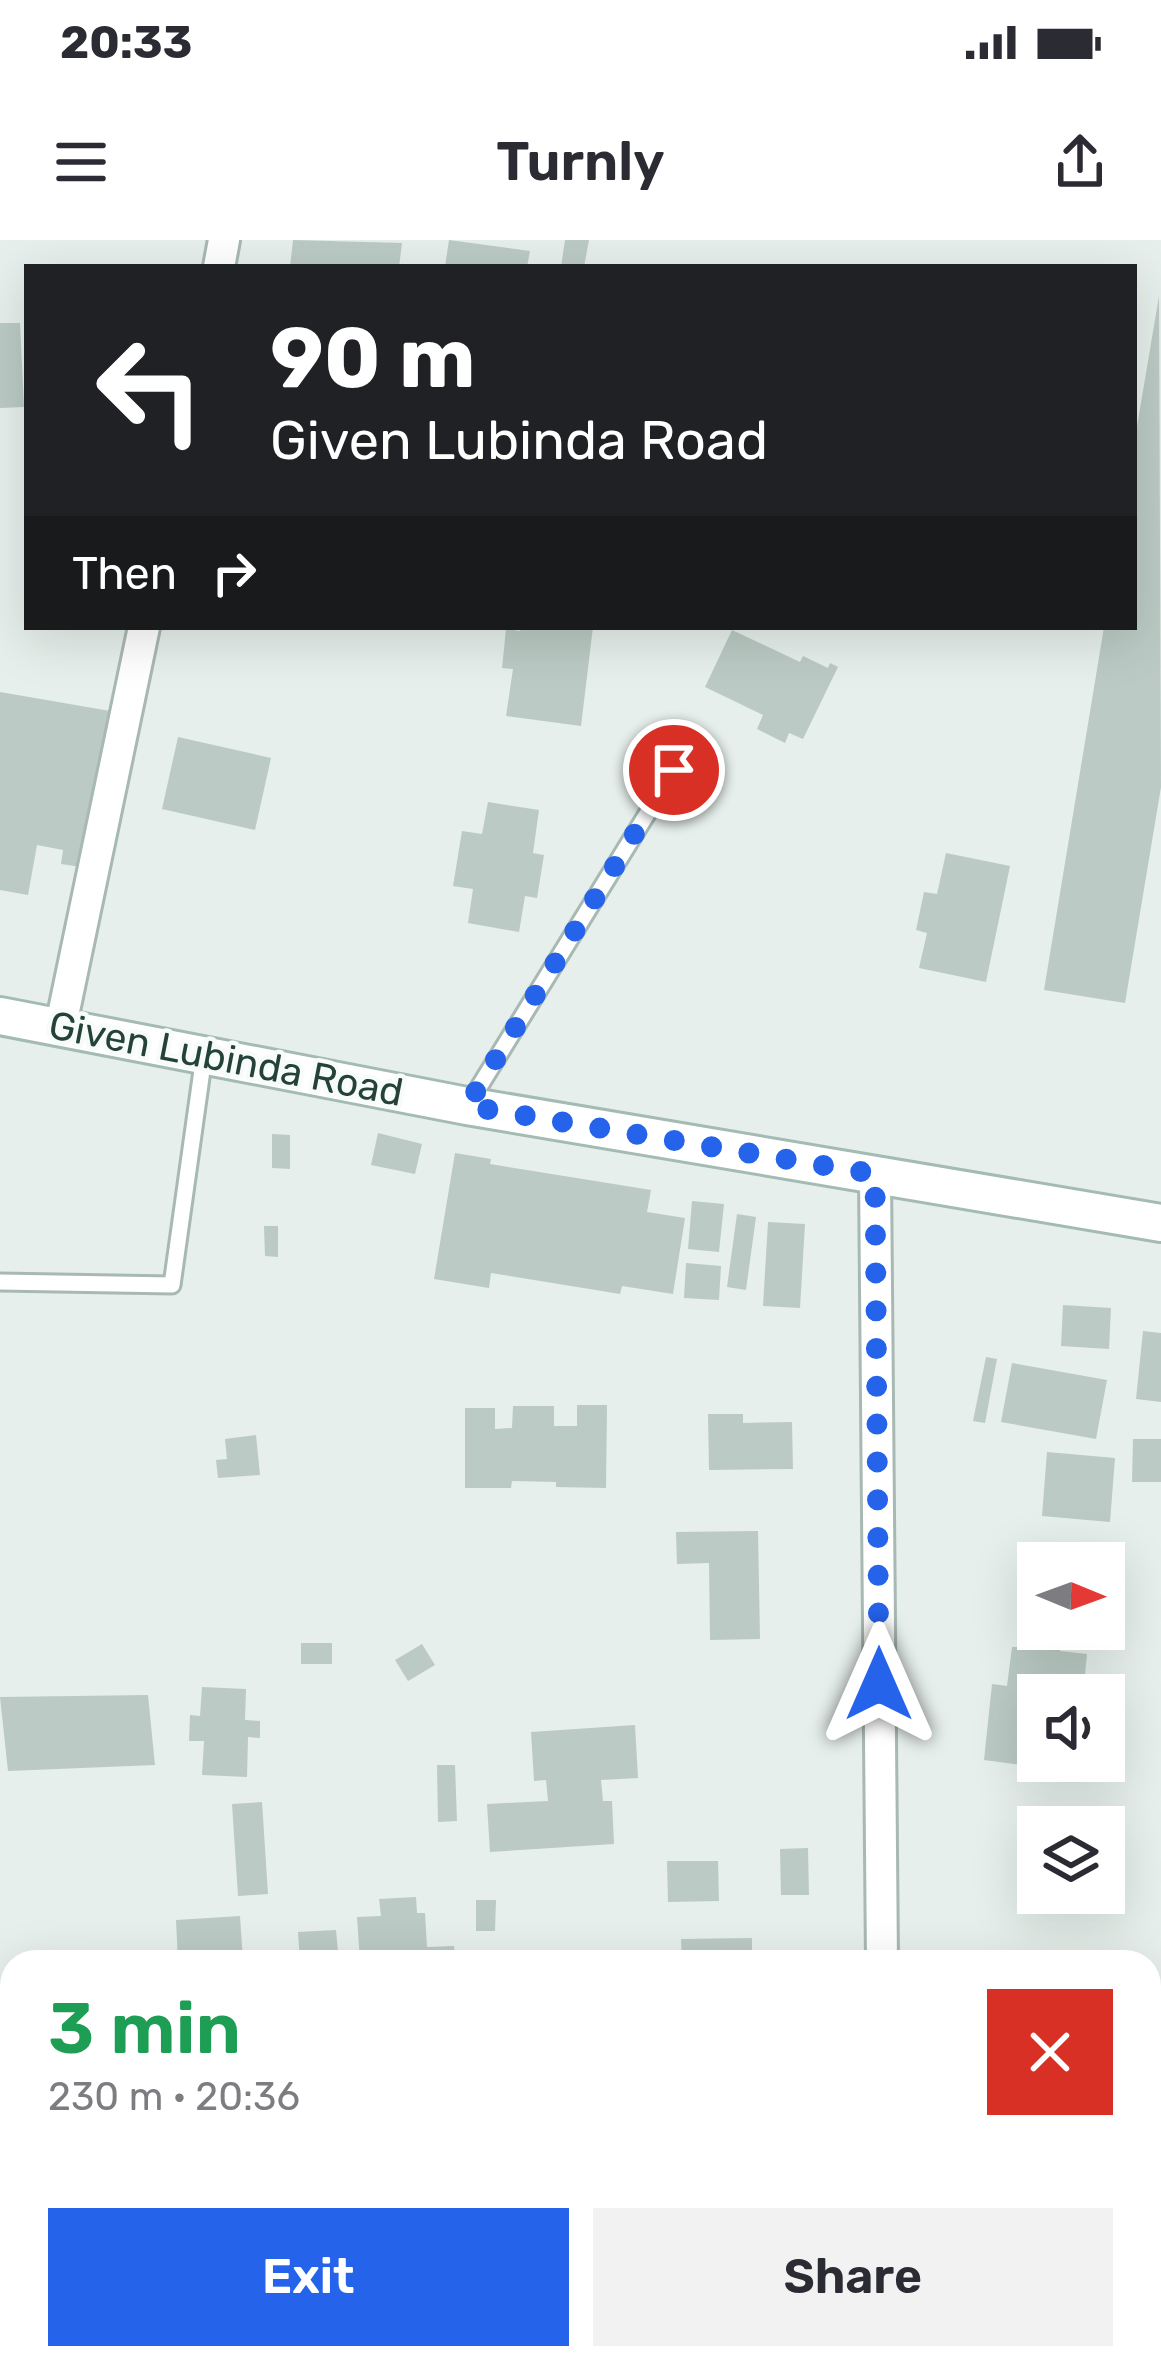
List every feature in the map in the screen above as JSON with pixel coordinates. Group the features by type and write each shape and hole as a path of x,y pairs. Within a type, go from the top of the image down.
{"street":[{"path":"62,1025 143,630"},
{"name":"Given Lubinda Road","path":"0,1016 467,1106 1161,1223"},
{"path":"875,1174 882,1950"}],"lane":[{"path":"467,1106 674,770"},
{"path":"0,1282 172,1285 205,1053"}],"building":[{"path":"293,240 402,243 399,264 290,264"},
{"path":"449,240 530,251 528,264 445,264"},
{"path":"565,240 589,240 585,264 561,264"},
{"path":"1159,296 1161,787 1125,1003 1044,990 1104,630 1137,630 1137,426"},
{"path":"0,323 20,323 24,407 0,408"},
{"path":"506,630 593,630 581,726 506,716 513,669 502,668"},
{"path":"732,630 800,662 803,656 828,668 830,663 838,667 803,739 789,733 785,743 757,729 763,715 705,687"},
{"path":"0,692 116,712 88,868 61,864 63,850 37,845 28,895 0,890"},
{"path":"178,737 271,758 255,830 162,809"},
{"path":"488,802 539,810 533,853 544,855 537,898 525,896 519,932 468,923 473,889 453,886 462,831 482,834"},
{"path":"946,853 1010,866 986,982 919,968 927,933 916,930 924,892 937,894"},
{"path":"378,1133 422,1144 415,1174 371,1165"},
{"path":"272,1134 290,1135 290,1169 272,1168"},
{"path":"455,1153 491,1159 490,1164 651,1190 647,1212 685,1218 673,1294 622,1286 620,1294 491,1273 489,1288 434,1279"},
{"path":"692,1201 724,1204 719,1252 688,1249"},
{"path":"737,1214 756,1217 746,1290 727,1287"},
{"path":"768,1222 805,1224 800,1308 763,1306"},
{"path":"264,1226 278,1226 278,1257 265,1256"},
{"path":"686,1263 721,1266 719,1300 684,1298"},
{"path":"1063,1305 1111,1308 1109,1349 1061,1346"},
{"path":"1143,1331 1161,1333 1161,1402 1136,1399"},
{"path":"986,1357 997,1359 985,1423 973,1421"},
{"path":"1012,1363 1107,1380 1096,1439 1001,1422"},
{"path":"577,1405 607,1405 606,1488 512,1481 511,1488 465,1488 465,1408 495,1408 495,1429 512,1428 513,1406 554,1406 554,1426 577,1426"},
{"path":"708,1414 743,1414 743,1423 792,1422 793,1469 709,1470"},
{"path":"256,1435 260,1475 218,1478 216,1460 227,1459 225,1439"},
{"path":"1133,1439 1161,1439 1161,1482 1132,1482"},
{"path":"1047,1452 1115,1458 1110,1522 1042,1516"},
{"path":"758,1531 760,1639 710,1640 709,1563 677,1564 676,1532"},
{"path":"301,1643 332,1643 332,1664 301,1664"},
{"path":"422,1644 435,1665 408,1681 395,1660"},
{"path":"1012,1647 1087,1654 1085,1674 1017,1674 1017,1764 984,1760 992,1684 1007,1686"},
{"path":"202,1687 246,1689 245,1720 260,1721 260,1738 248,1737 247,1777 202,1775 204,1741 189,1741 190,1715 200,1716"},
{"path":"148,1695 155,1765 8,1771 0,1697"},
{"path":"635,1725 638,1778 601,1780 603,1801 612,1801 614,1844 490,1852 487,1804 548,1801 546,1780 534,1781 531,1732"},
{"path":"437,1765 455,1765 457,1821 438,1822"},
{"path":"262,1802 268,1894 238,1896 232,1804"},
{"path":"808,1848 809,1895 781,1895 780,1849"},
{"path":"667,1861 718,1861 719,1901 668,1902"},
{"path":"416,1897 417,1913 425,1913 427,1947 454,1946 454,1950 359,1950 357,1917 381,1916 379,1899"},
{"path":"476,1900 496,1900 495,1931 476,1931"},
{"path":"240,1916 242,1950 177,1950 176,1920"},
{"path":"336,1930 338,1950 299,1950 298,1932"},
{"path":"752,1938 752,1950 681,1950 681,1939"}],"route":[{"path":"674,770 467,1106 875,1174 879,1684"}]}
